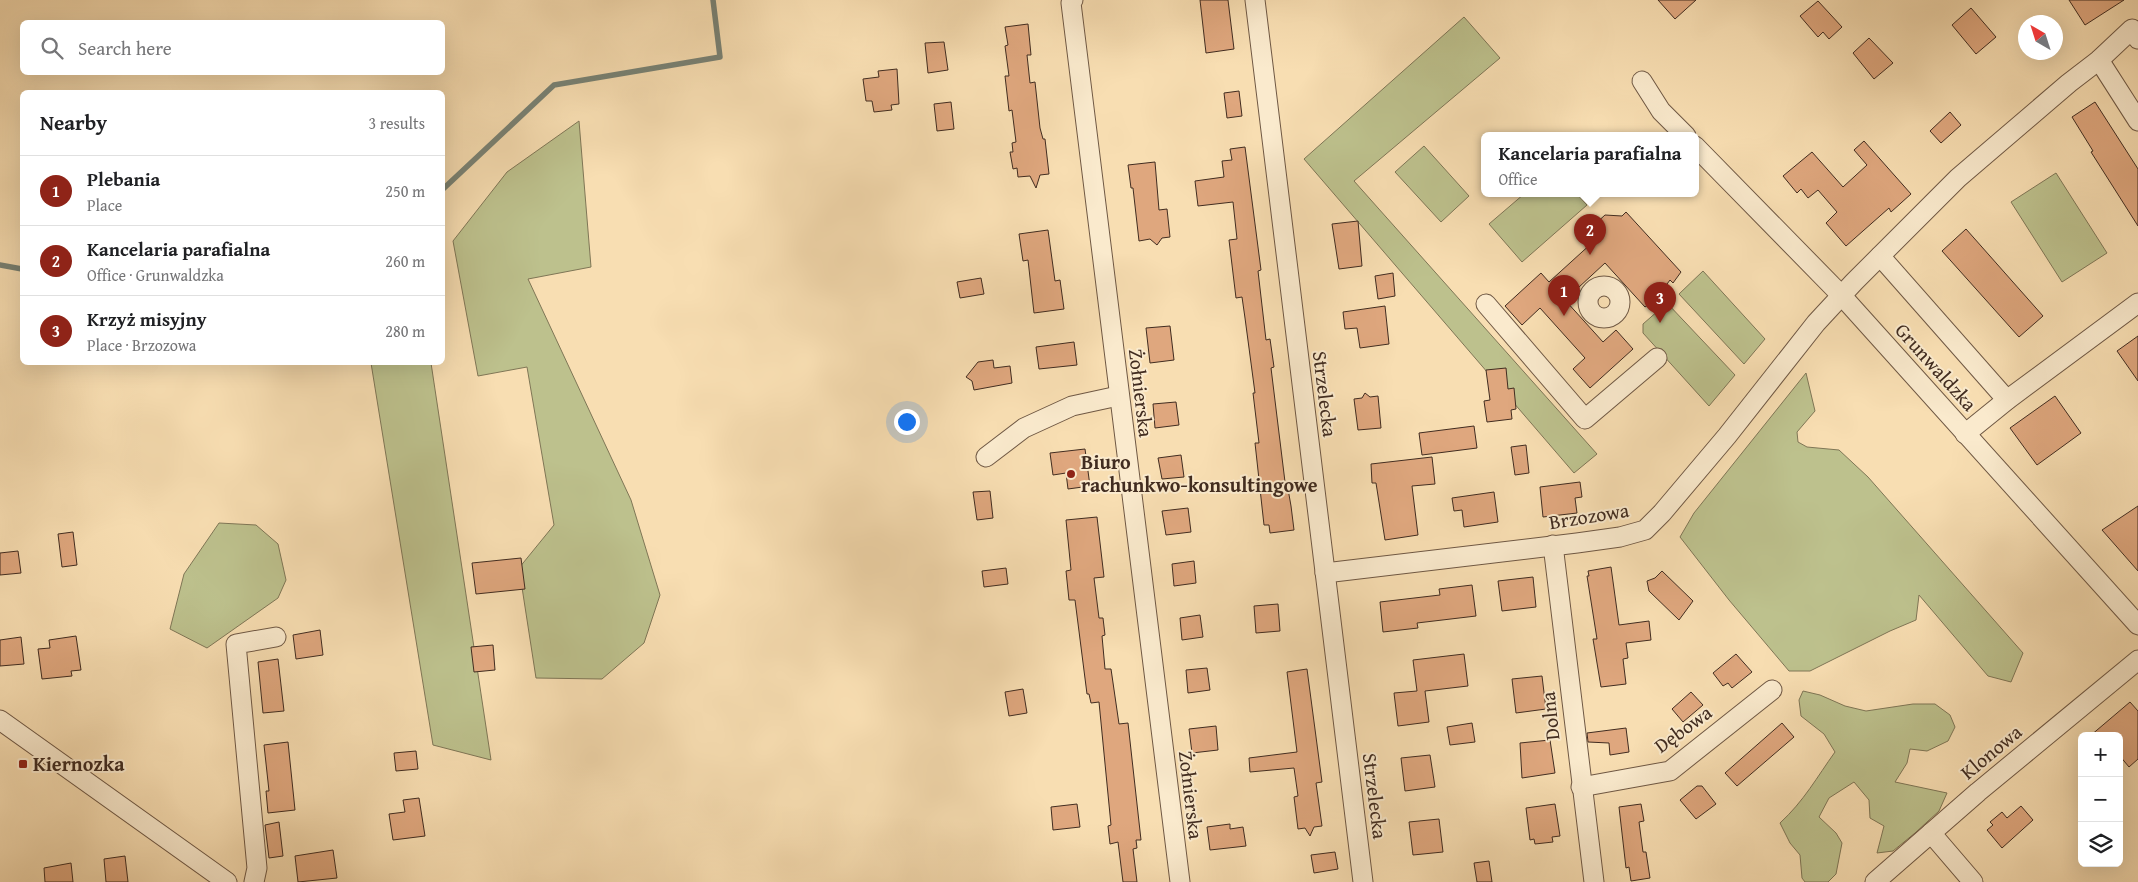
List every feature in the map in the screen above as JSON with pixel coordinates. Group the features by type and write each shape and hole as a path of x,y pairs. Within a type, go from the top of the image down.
{"street":[{"name":"Żołnierska","path":"1073,0 1071,4 1118,396 1180,882"},
{"name":"Strzelecka","path":"1255,0 1363,882"},
{"name":"Brzozowa","path":"1325,573 1620,537 1645,530 1662,513 1727,436 1816,323 1880,256 1958,178 2069,83 2135,34"},
{"path":"2099,60 2138,121"},
{"path":"1642,81 1661,111 1682,132"},
{"name":"Grunwaldzka","path":"1699,150 1842,296 2138,625"},
{"path":"1880,256 2006,400"},
{"path":"1966,434 2006,400 2138,302"},
{"path":"1486,304 1585,419 1657,358"},
{"path":"986,457 1024,428 1072,406 1118,396"},
{"name":"Dolna","path":"1553,545 1594,882"},
{"path":"254,882 257,868 236,644 276,637"},
{"name":"Klonowa","path":"1875,882 2138,660"},
{"name":"Dębowa","path":"1581,787 1670,771 1772,690"},
{"path":"0,720 227,882"},
{"path":"1931,833 1973,882"}],"green space":[{"path":"1464,17 1500,58 1354,181 1597,454 1574,473 1304,159"},
{"path":"579,121 591,267 528,279 631,500 660,595 644,643 602,679 536,678 519,568 554,525 527,367 478,376 453,241 507,172"},
{"path":"1424,146 1469,196 1441,222 1395,172"},
{"path":"2056,173 2107,253 2062,282 2011,202"},
{"path":"1520,197 1580,197 1587,205 1522,262 1489,224"},
{"path":"1703,271 1765,339 1744,364 1679,294"},
{"path":"1667,303 1735,375 1709,406 1643,333 1643,324"},
{"path":"371,365 431,365 491,760 433,745"},
{"path":"1806,373 1815,411 1797,432 1798,442 1807,447 1839,450 1868,477 2023,653 2011,682 1988,676 1919,595 1916,620 1810,671 1789,671 1729,600 1680,537 1694,513"},
{"path":"219,523 256,525 278,544 286,580 278,598 207,648 170,629 184,574"},
{"path":"1803,691 1820,695 1845,706 1866,711 1913,704 1935,704 1950,715 1955,727 1948,741 1927,751 1910,749 1907,763 1895,782 1947,793 1939,811 1893,851 1877,853 1884,826 1870,818 1869,800 1854,782 1829,798 1819,817 1836,833 1842,843 1836,874 1828,882 1805,882 1802,878 1800,855 1790,843 1780,823 1803,797 1835,752 1824,734 1801,716 1799,700"}],"building":[{"path":"1200,0 1228,0 1234,49 1206,53"},
{"path":"1658,0 1696,0 1675,19"},
{"path":"2069,0 2124,0 2085,25"},
{"path":"1818,1 1842,27 1829,39 1823,32 1818,37 1800,16"},
{"path":"1971,8 1996,37 1976,54 1952,25"},
{"path":"1028,24 1031,55 1027,55 1030,83 1035,82 1040,128 1043,139 1045,139 1049,174 1040,175 1036,188 1030,176 1018,177 1017,168 1013,169 1010,152 1013,152 1012,143 1016,142 1012,110 1009,111 1005,76 1009,76 1005,46 1008,45 1005,27"},
{"path":"1869,38 1893,63 1874,79 1853,53"},
{"path":"944,42 948,70 928,73 925,43"},
{"path":"897,69 899,104 891,105 892,110 874,112 872,101 866,101 863,79 879,77 878,71"},
{"path":"1239,91 1242,116 1227,118 1224,93"},
{"path":"951,102 954,129 937,131 934,104"},
{"path":"2095,102 2138,169 2138,226 2091,152 2093,151 2072,117"},
{"path":"1950,112 1961,125 1941,143 1930,131"},
{"path":"1864,141 1911,194 1891,212 1889,208 1846,246 1826,223 1837,212 1818,190 1808,198 1801,189 1797,193 1783,176 1812,152 1843,187 1867,165 1854,150"},
{"path":"1245,147 1261,270 1258,271 1266,340 1270,339 1274,367 1271,368 1286,490 1288,489 1294,530 1270,533 1269,525 1264,525 1255,443 1259,443 1253,393 1255,393 1245,318 1242,297 1236,298 1229,240 1237,239 1233,202 1198,206 1195,181 1224,177 1222,161 1232,160 1230,149"},
{"path":"1155,162 1159,210 1167,209 1170,237 1162,238 1157,245 1150,239 1139,241 1133,188 1131,188 1128,165"},
{"path":"1626,212 1681,272 1673,283 1670,280 1655,300 1645,307 1605,263 1565,300 1603,342 1616,330 1633,349 1590,388 1573,369 1585,358 1540,308 1522,325 1505,306 1541,273 1549,282 1593,242 1594,225 1605,215 1622,216"},
{"path":"1358,221 1362,266 1339,269 1332,224"},
{"path":"1966,229 2043,316 2019,337 1942,251"},
{"path":"1048,230 1055,281 1060,280 1064,309 1034,313 1028,260 1023,261 1019,234"},
{"path":"1393,273 1395,296 1378,299 1375,276"},
{"path":"981,278 984,294 960,298 957,282"},
{"path":"1385,306 1389,344 1360,348 1357,328 1345,329 1343,312"},
{"path":"1170,326 1174,360 1150,363 1146,328"},
{"path":"2138,336 2138,381 2117,351"},
{"path":"1074,342 1077,365 1039,369 1036,347"},
{"path":"993,360 994,368 1010,366 1012,383 974,390 972,381 966,377 978,362"},
{"path":"1506,368 1508,389 1514,388 1516,409 1511,410 1512,419 1487,422 1484,401 1490,400 1486,370"},
{"path":"1365,393 1370,397 1378,396 1381,428 1358,430 1354,399 1362,398"},
{"path":"2055,396 2081,433 2037,465 2010,428"},
{"path":"1176,402 1179,425 1155,428 1153,404"},
{"path":"1474,426 1477,448 1422,455 1419,433"},
{"path":"1526,445 1529,473 1515,475 1511,447"},
{"path":"1085,449 1090,486 1068,489 1066,473 1053,475 1050,453"},
{"path":"1181,455 1184,477 1162,479 1158,458"},
{"path":"1432,457 1435,484 1412,486 1418,535 1385,540 1376,483 1372,483 1371,464"},
{"path":"1580,482 1582,497 1575,498 1577,513 1543,517 1540,487"},
{"path":"990,491 993,518 977,520 973,492"},
{"path":"1494,492 1498,522 1464,527 1462,510 1454,511 1452,498"},
{"path":"2138,506 2138,571 2102,530"},
{"path":"1188,508 1191,532 1166,535 1162,511"},
{"path":"1097,517 1104,577 1094,578 1099,618 1103,618 1105,635 1102,636 1105,669 1111,669 1119,724 1128,723 1141,840 1136,840 1137,848 1133,849 1137,882 1123,882 1118,842 1110,844 1108,826 1111,825 1099,702 1091,703 1089,694 1087,694 1075,600 1069,600 1066,571 1071,570 1066,520"},
{"path":"73,532 77,565 62,567 58,534"},
{"path":"18,551 21,573 0,575 0,553"},
{"path":"521,558 525,589 476,594 472,563"},
{"path":"1194,561 1196,583 1174,586 1172,564"},
{"path":"1611,567 1619,625 1649,621 1651,640 1626,643 1628,658 1623,659 1626,684 1601,687 1593,639 1597,639 1587,576 1589,576 1588,571"},
{"path":"1006,568 1008,584 984,587 982,571"},
{"path":"1662,571 1693,601 1679,620 1649,591 1647,581 1655,578"},
{"path":"1533,577 1536,607 1502,611 1498,581"},
{"path":"1472,585 1476,616 1417,623 1418,628 1383,632 1380,602 1440,595 1439,589"},
{"path":"1278,604 1280,631 1256,633 1254,606"},
{"path":"1200,615 1203,637 1182,640 1180,618"},
{"path":"320,630 323,655 296,659 293,635"},
{"path":"76,636 81,670 71,671 72,676 42,679 38,649 50,648 49,640"},
{"path":"21,637 24,664 0,666 0,640"},
{"path":"493,645 495,670 474,672 471,647"},
{"path":"1464,654 1468,686 1425,691 1429,722 1398,726 1394,693 1417,691 1413,660"},
{"path":"1736,654 1752,672 1732,688 1728,683 1723,686 1713,673"},
{"path":"278,659 284,711 263,713 258,662"},
{"path":"1207,668 1210,690 1188,693 1186,670"},
{"path":"1307,669 1322,782 1316,783 1322,826 1314,827 1310,836 1305,828 1298,829 1294,797 1298,796 1294,768 1250,772 1249,758 1297,752 1287,672"},
{"path":"1542,676 1546,709 1516,713 1512,679"},
{"path":"1023,689 1027,713 1009,716 1005,692"},
{"path":"1691,692 1703,705 1683,722 1672,709"},
{"path":"2130,702 2138,711 2138,759 2129,767 2123,760 2123,732 2095,732"},
{"path":"1472,723 1475,742 1450,745 1447,727"},
{"path":"1782,723 1794,737 1737,786 1725,773"},
{"path":"1216,726 1218,750 1192,753 1189,729"},
{"path":"1626,728 1629,752 1610,755 1609,743 1588,742 1587,733"},
{"path":"1550,740 1555,773 1522,778 1520,743"},
{"path":"288,742 295,810 268,813 266,791 269,791 264,745"},
{"path":"416,751 418,769 396,771 394,753"},
{"path":"1430,755 1435,787 1405,791 1401,758"},
{"path":"1697,786 1702,786 1716,804 1696,819 1680,800"},
{"path":"419,798 425,836 393,840 389,814 405,812 403,800"},
{"path":"1077,804 1080,827 1053,830 1051,807"},
{"path":"1555,804 1560,836 1552,837 1553,842 1535,844 1534,839 1530,840 1526,808"},
{"path":"1641,804 1644,821 1639,822 1643,852 1646,852 1650,878 1631,881 1629,867 1626,868 1619,807"},
{"path":"2021,806 2033,820 2002,848 1987,830 1993,825 1990,822 2002,812 2007,818"},
{"path":"1439,819 1443,852 1413,855 1409,822"},
{"path":"279,822 283,856 269,858 265,825"},
{"path":"1230,824 1230,829 1243,827 1246,846 1210,850 1207,827"},
{"path":"333,850 337,878 298,882 295,856"},
{"path":"1335,852 1338,869 1314,873 1311,855"},
{"path":"125,856 128,882 106,882 104,859"},
{"path":"1489,861 1492,882 1477,882 1474,863"},
{"path":"71,863 73,882 45,882 44,868"}],"waterway":[{"path":"445,187 554,85 720,57 713,0"},
{"path":"0,265 20,269"}],"place":[{"name":"Kancelaria parafialna","path":"1590,255"},
{"name":"Plebania","path":"1564,316"},
{"name":"Krzyż misyjny","path":"1660,323"},
{"name":"Biuro rachunkwo-konsultingowe","path":"1071,474"},
{"name":"Kiernozka","path":"23,764"}]}
